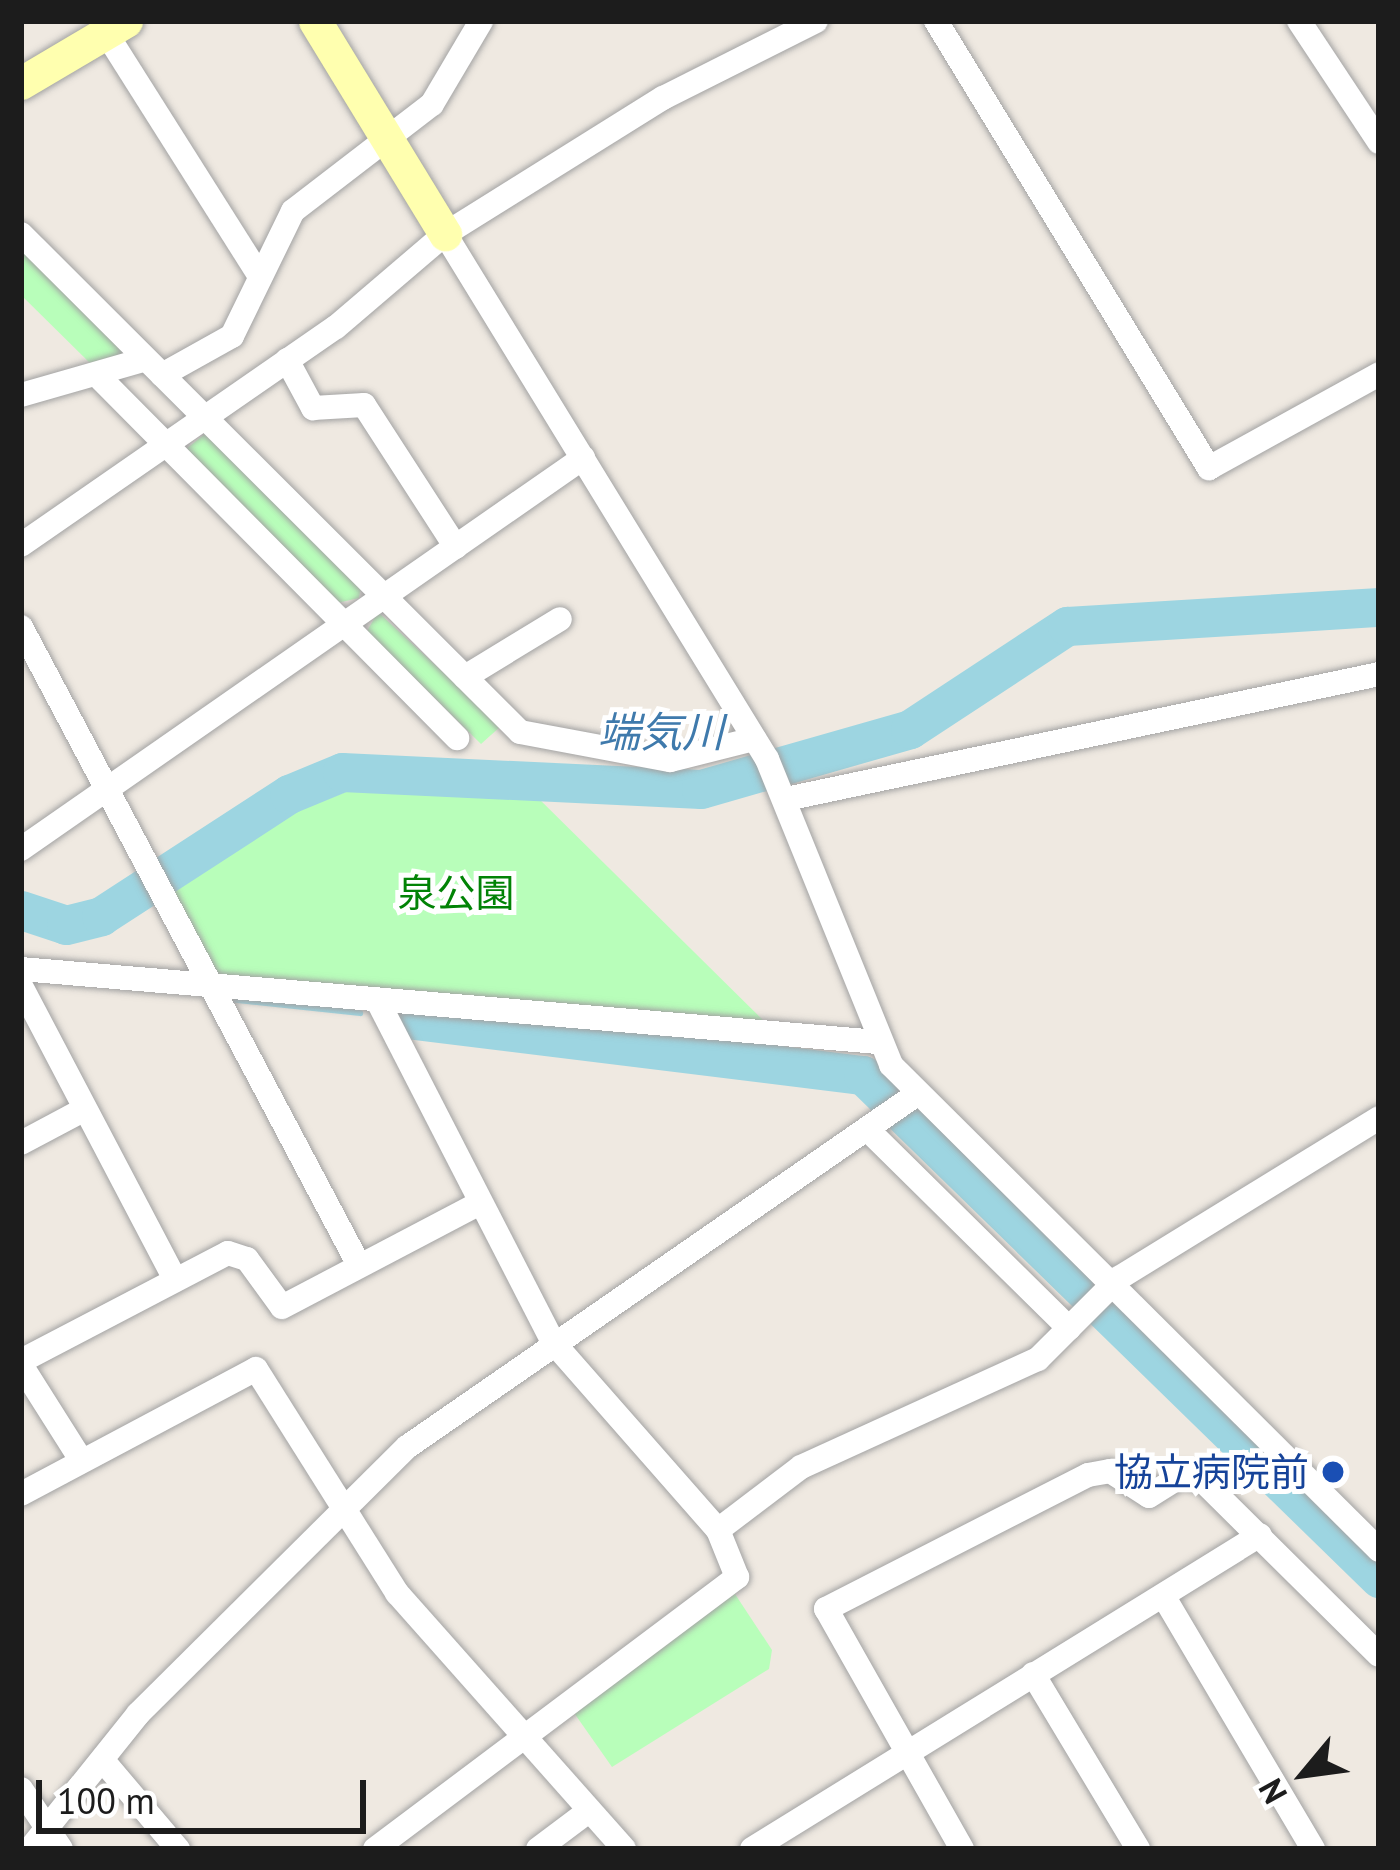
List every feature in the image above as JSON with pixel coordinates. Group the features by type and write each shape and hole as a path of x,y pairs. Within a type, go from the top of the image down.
{"street":[{"path":"315,21 783,792 878,1042 895,1113 1069,1328"},
{"path":"21,395 153,368 232,336 258,273 293,211 433,104 481,21"},
{"path":"21,544 164,437 287,360 445,234 652,104 816,21"},
{"path":"936,21 1210,468 1379,374"},
{"path":"1299,21 1379,142"},
{"path":"21,83 116,27 258,273"},
{"path":"21,233 530,737 670,760 760,749"},
{"path":"287,360 314,408 364,405 456,547"},
{"path":"101,379 164,437 457,738"},
{"path":"21,849 583,458"},
{"path":"465,677 560,620"},
{"path":"21,627 359,1265"},
{"path":"783,792 1379,674"},
{"path":"21,969 380,1004 878,1042"},
{"path":"21,986 174,1278"},
{"path":"375,1849 737,1577 718,1530 553,1342 478,1204 380,1004"},
{"path":"21,1143 83,1110"},
{"path":"895,1113 1103,1294 1379,1550"},
{"path":"21,1789 46,1842 138,1714 407,1447 553,1342 895,1113"},
{"path":"718,1530 781,1478 1038,1360 1103,1294 1379,1118"},
{"path":"81,1460 21,1363 174,1278 238,1252 282,1307 478,1204"},
{"path":"21,1494 249,1365 339,1514 586,1813 624,1849"},
{"path":"962,1849 903,1750 829,1606 1099,1472 1150,1496 1195,1476 1260,1534 1379,1655"},
{"path":"752,1849 903,1750 1164,1597 1260,1534"},
{"path":"1164,1597 1313,1849"},
{"path":"1034,1674 1138,1849"},
{"path":"105,1763 178,1849"},
{"path":"538,1849 586,1813"}],"green space":[{"path":"21,244 128,353 95,368 21,295"},
{"path":"206,433 361,586 359,598 337,603 186,449"},
{"path":"378,612 501,726 481,744 367,631"},
{"name":"泉公園","path":"371,782 531,791 771,1028 220,982 174,892 295,812"},
{"path":"735,1594 772,1650 769,1669 612,1767 572,1710"}],"waterway":[{"name":"端気川","path":"21,910 66,925 101,916 289,794 342,772 701,789 910,729 1067,626 1379,607"},
{"path":"228,999 360,1013"},
{"path":"406,1019 863,1075 1379,1578"}],"place":[{"name":"協立病院前","path":"1333,1472"}]}
